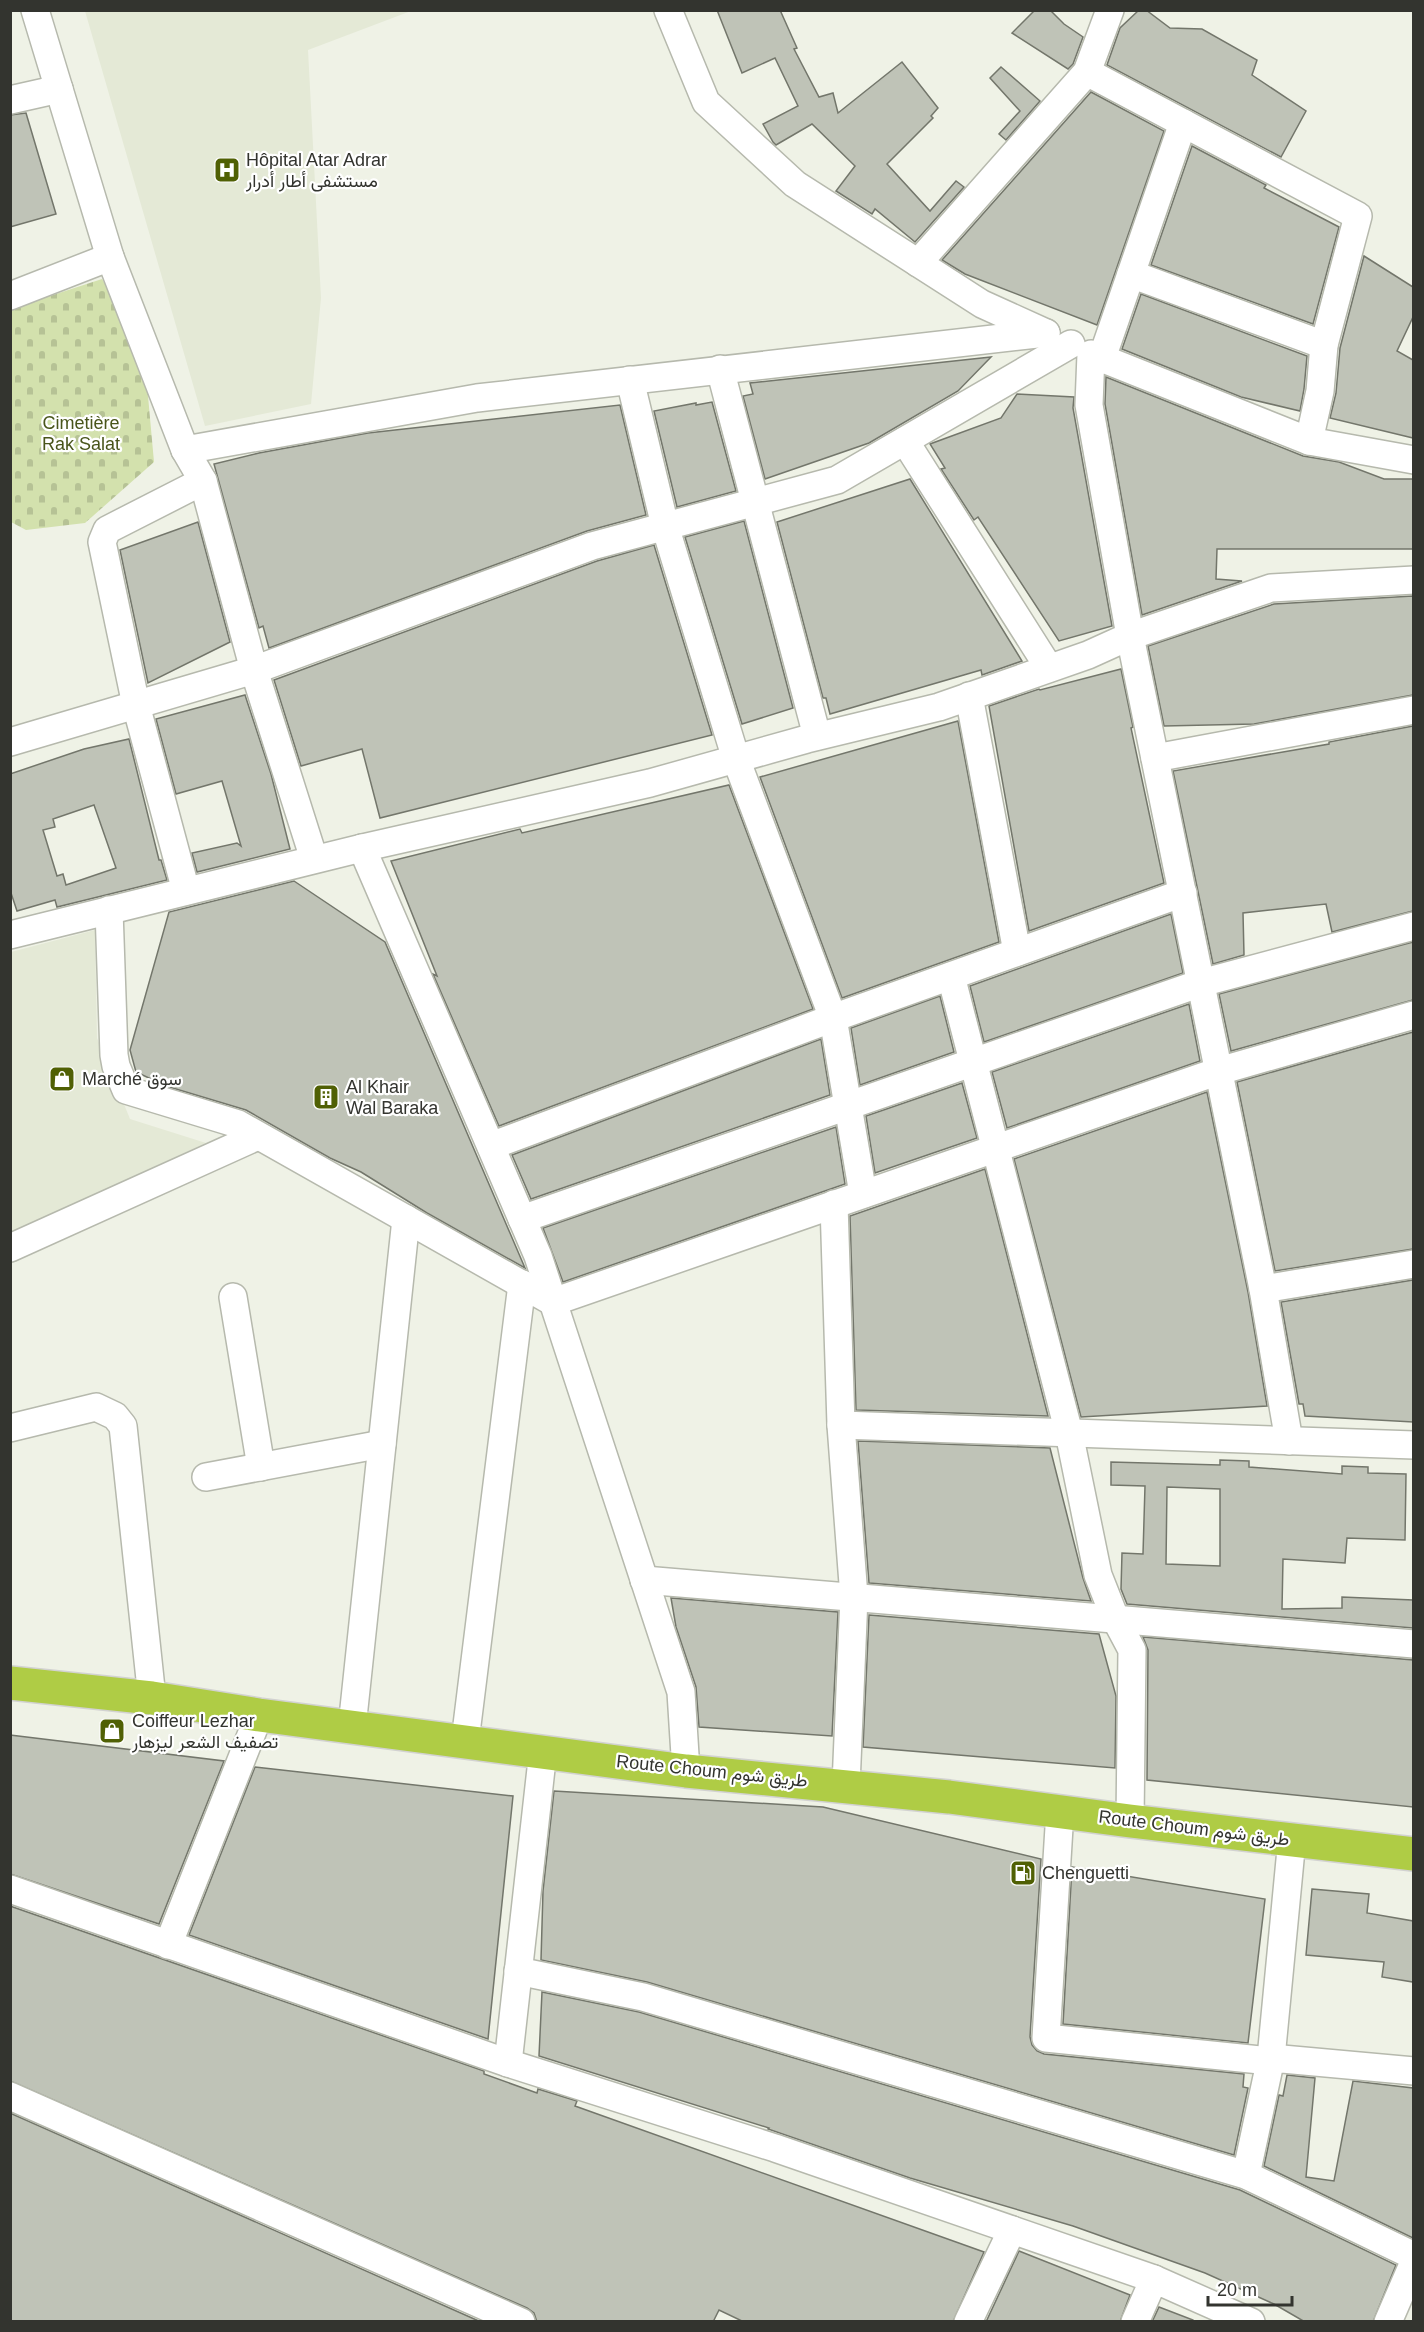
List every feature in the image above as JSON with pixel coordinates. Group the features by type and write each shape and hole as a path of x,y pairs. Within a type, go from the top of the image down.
{"highway":[{"name":"Route Choum طريق شوم","path":"10,1683 152,1698 259,1715 686,1771 846,1785 1413,1854"}],"street":[{"path":"36,10 110,257 185,450 202,481 254,670 314,860"},
{"path":"668,10 706,102 795,184 982,304 1077,348 1309,441 1413,460"},
{"path":"918,263 1087,72 1110,10"},
{"path":"1087,72 1358,216 1324,345 1320,391 1309,441"},
{"path":"10,100 59,89"},
{"path":"10,742 254,670 592,546 837,480 1077,348 1131,274 1183,123"},
{"path":"10,296 110,257"},
{"path":"1131,274 1324,345"},
{"path":"185,450 477,398 720,369 1077,348"},
{"path":"1077,348 1130,636 1263,1289 1289,1441"},
{"path":"720,369 817,736"},
{"path":"630,380 665,526 736,759 833,1018 863,1194"},
{"path":"905,441 1049,668"},
{"path":"186,891 136,705 102,542 107,530 202,481"},
{"path":"10,934 362,848 650,783 817,736 939,707 1088,655 1130,636 1271,588 1413,580"},
{"path":"969,696 1017,952"},
{"path":"1155,758 1413,710"},
{"path":"362,848 538,1256 681,1692 686,1771"},
{"path":"491,1146 833,1018 1182,893"},
{"path":"109,910 114,1055 126,1090 238,1124 553,1302 1219,1071 1413,1015"},
{"path":"522,1219 1201,983 1413,926"},
{"path":"951,976 1069,1433 1098,1575 1115,1618 1132,1650 1130,1821"},
{"path":"10,1248 258,1136"},
{"path":"834,1204 841,1425 854,1597 846,1785"},
{"path":"352,1727 406,1219"},
{"path":"1263,1289 1413,1264"},
{"path":"465,1741 522,1284"},
{"path":"233,1297 261,1467"},
{"path":"10,1428 96,1407 116,1416 123,1426 152,1698"},
{"path":"841,1425 1413,1445"},
{"path":"206,1477 382,1444"},
{"path":"644,1580 1413,1644"},
{"path":"168,1945 259,1715"},
{"path":"508,2063 543,1751"},
{"path":"1060,1811 1046,2038 1413,2071"},
{"path":"1246,2175 1271,2060 1292,1839"},
{"path":"10,1889 508,2063 775,2148 1012,2230 1154,2280 1251,2322"},
{"path":"518,1971 643,1996 1246,2175 1411,2253 1388,2322"},
{"path":"10,2096 521,2322"},
{"path":"968,2322 1012,2230"},
{"path":"1135,2322 1154,2280"}],"shaded area":[{"path":"85,11 411,11 308,50 321,298 311,404 205,426"},
{"name":"Marché سوق","path":"95,930 97,1038 130,1119 206,1143 11,1233 11,952"}],"green space":[{"name":"Cimetière Rak Salat","path":"102,279 143,341 154,462 85,523 26,530 11,522 10,309"}],"building":[{"path":"717,10 780,10 797,48 794,49 819,97 833,93 838,113 902,62 938,108 931,116 933,118 887,164 930,211 956,181 964,187 915,242 875,209 872,214 836,191 855,166 812,124 776,145 773,142 763,124 798,106 775,58 742,73"},
{"path":"1035,10 1050,10 1064,24 1083,37 1073,64 1068,69 1012,33"},
{"path":"1139,10 1146,10 1170,28 1202,29 1257,60 1252,75 1306,111 1281,157 1107,65 1120,28"},
{"path":"1001,67 1040,101 1006,140 999,134 1020,111 990,78"},
{"path":"1091,92 1164,131 1097,325 965,274 942,260"},
{"path":"26,113 56,214 10,227 10,115"},
{"path":"1192,146 1266,185 1264,188 1339,227 1313,324 1151,265"},
{"path":"1364,256 1413,287 1413,317 1397,351 1413,360 1413,438 1330,418 1336,393 1340,348"},
{"path":"1141,294 1307,356 1300,411 1241,397 1122,349"},
{"path":"991,357 958,391 869,443 765,479 743,396 753,394 750,383"},
{"path":"1106,377 1303,456 1339,462 1384,479 1413,479 1413,549 1217,549 1216,579 1242,581 1142,615 1105,404"},
{"path":"1017,394 1074,397 1073,408 1112,626 1059,641 978,517 974,520 941,469 945,468 930,444 1001,418"},
{"path":"712,402 736,491 677,507 654,411"},
{"path":"620,405 646,515 587,531 269,648 263,626 259,628 214,464 259,453 368,433"},
{"path":"910,479 1022,661 982,675 981,670 830,714 826,698 823,698 777,522"},
{"path":"744,521 793,708 742,724 685,537"},
{"path":"198,522 230,642 148,683 120,550"},
{"path":"654,545 712,735 380,818 362,749 301,766 274,680 597,561"},
{"path":"1413,596 1413,695 1254,724 1164,726 1148,646 1274,604"},
{"path":"1121,669 1133,727 1131,728 1164,883 1029,931 989,706 1039,689"},
{"path":"245,695 271,774 290,849 197,872 192,853 237,843 241,846 222,781 176,794 156,719"},
{"path":"958,721 999,942 842,998 760,777"},
{"path":"1413,726 1413,911 1332,932 1326,904 1243,913 1244,955 1213,964 1173,771 1329,744 1329,742"},
{"path":"129,739 159,860 161,860 167,880 57,907 55,900 17,911 10,890 10,774 84,749","holes":["94,805 116,868 66,885 63,874 57,876 43,830 55,827 53,819"]},
{"path":"729,785 813,1009 499,1126 433,974 437,976 391,861 520,829 522,833"},
{"name":"Al Khair Wal Baraka","path":"294,881 385,942 525,1268 427,1213 361,1172 330,1158 246,1110 166,1086 136,1072 130,1050 169,912"},
{"path":"1171,914 1183,973 984,1042 970,986"},
{"path":"1413,942 1413,1000 1231,1051 1219,994"},
{"path":"940,996 954,1052 860,1085 851,1028"},
{"path":"1189,1004 1200,1061 1007,1128 992,1072"},
{"path":"1413,1032 1413,1249 1275,1271 1237,1082"},
{"path":"821,1039 830,1095 531,1199 512,1155"},
{"path":"962,1083 977,1138 875,1173 866,1116"},
{"path":"1207,1092 1248,1292 1267,1406 1081,1417 1014,1159"},
{"path":"836,1127 845,1184 563,1282 543,1228"},
{"path":"985,1169 1048,1416 856,1410 850,1216"},
{"path":"1413,1280 1413,1422 1305,1416 1303,1404 1299,1404 1281,1302"},
{"path":"858,1441 1050,1448 1091,1601 869,1583"},
{"path":"1220,1460 1249,1461 1249,1467 1342,1474 1342,1466 1368,1467 1368,1473 1406,1474 1405,1540 1347,1538 1345,1563 1283,1559 1282,1609 1342,1608 1342,1597 1413,1600 1413,1628 1127,1604 1121,1589 1122,1553 1143,1554 1145,1486 1111,1485 1111,1462 1220,1465","holes":["1167,1487 1220,1489 1220,1566 1166,1564"]},
{"path":"671,1598 838,1612 832,1736 699,1727 696,1687 676,1627"},
{"path":"869,1615 1099,1634 1116,1696 1115,1768 863,1747"},
{"path":"1143,1637 1413,1660 1413,1807 1147,1780 1148,1650"},
{"path":"10,1735 224,1761 159,1924 10,1874"},
{"path":"255,1767 513,1796 488,2039 189,1935"},
{"path":"554,1791 823,1807 1041,1859 1030,2037 1032,2045 1044,2054 1244,2074 1243,2087 1248,2088 1234,2155 647,1982 541,1960 543,1891"},
{"path":"1072,1867 1265,1899 1248,2043 1063,2024"},
{"path":"1312,1889 1369,1894 1367,1913 1413,1921 1413,1982 1382,1977 1384,1962 1306,1955"},
{"path":"10,1906 484,2071 484,2074 537,2093 538,2089 577,2101 575,2106 984,2252 953,2322 744,2322 719,2310 713,2322 537,2322 534,2313 527,2308 10,2081"},
{"path":"542,1992 639,2012 1240,2190 1396,2265 1373,2322 1305,2322 1274,2304 1205,2273 1073,2226 910,2178 769,2128 539,2056"},
{"path":"1287,2075 1315,2078 1306,2177 1334,2181 1353,2081 1413,2088 1413,2238 1264,2166 1279,2095 1283,2096"},
{"path":"10,2113 481,2322 10,2322"},
{"path":"1019,2251 1130,2295 1120,2322 986,2322"},
{"path":"1159,2307 1193,2320 1193,2322 1152,2322"}],"place":[{"name":"Hôpital Atar Adrar مستشفى أطار أدرار","path":"227,170"},
{"name":"Marché سوق","path":"62,1079"},
{"name":"Al Khair Wal Baraka","path":"326,1097"},
{"name":"Coiffeur Lezhar تصفيف الشعر ليزهار","path":"112,1731"},
{"name":"Chenguetti","path":"1023,1873"}]}
